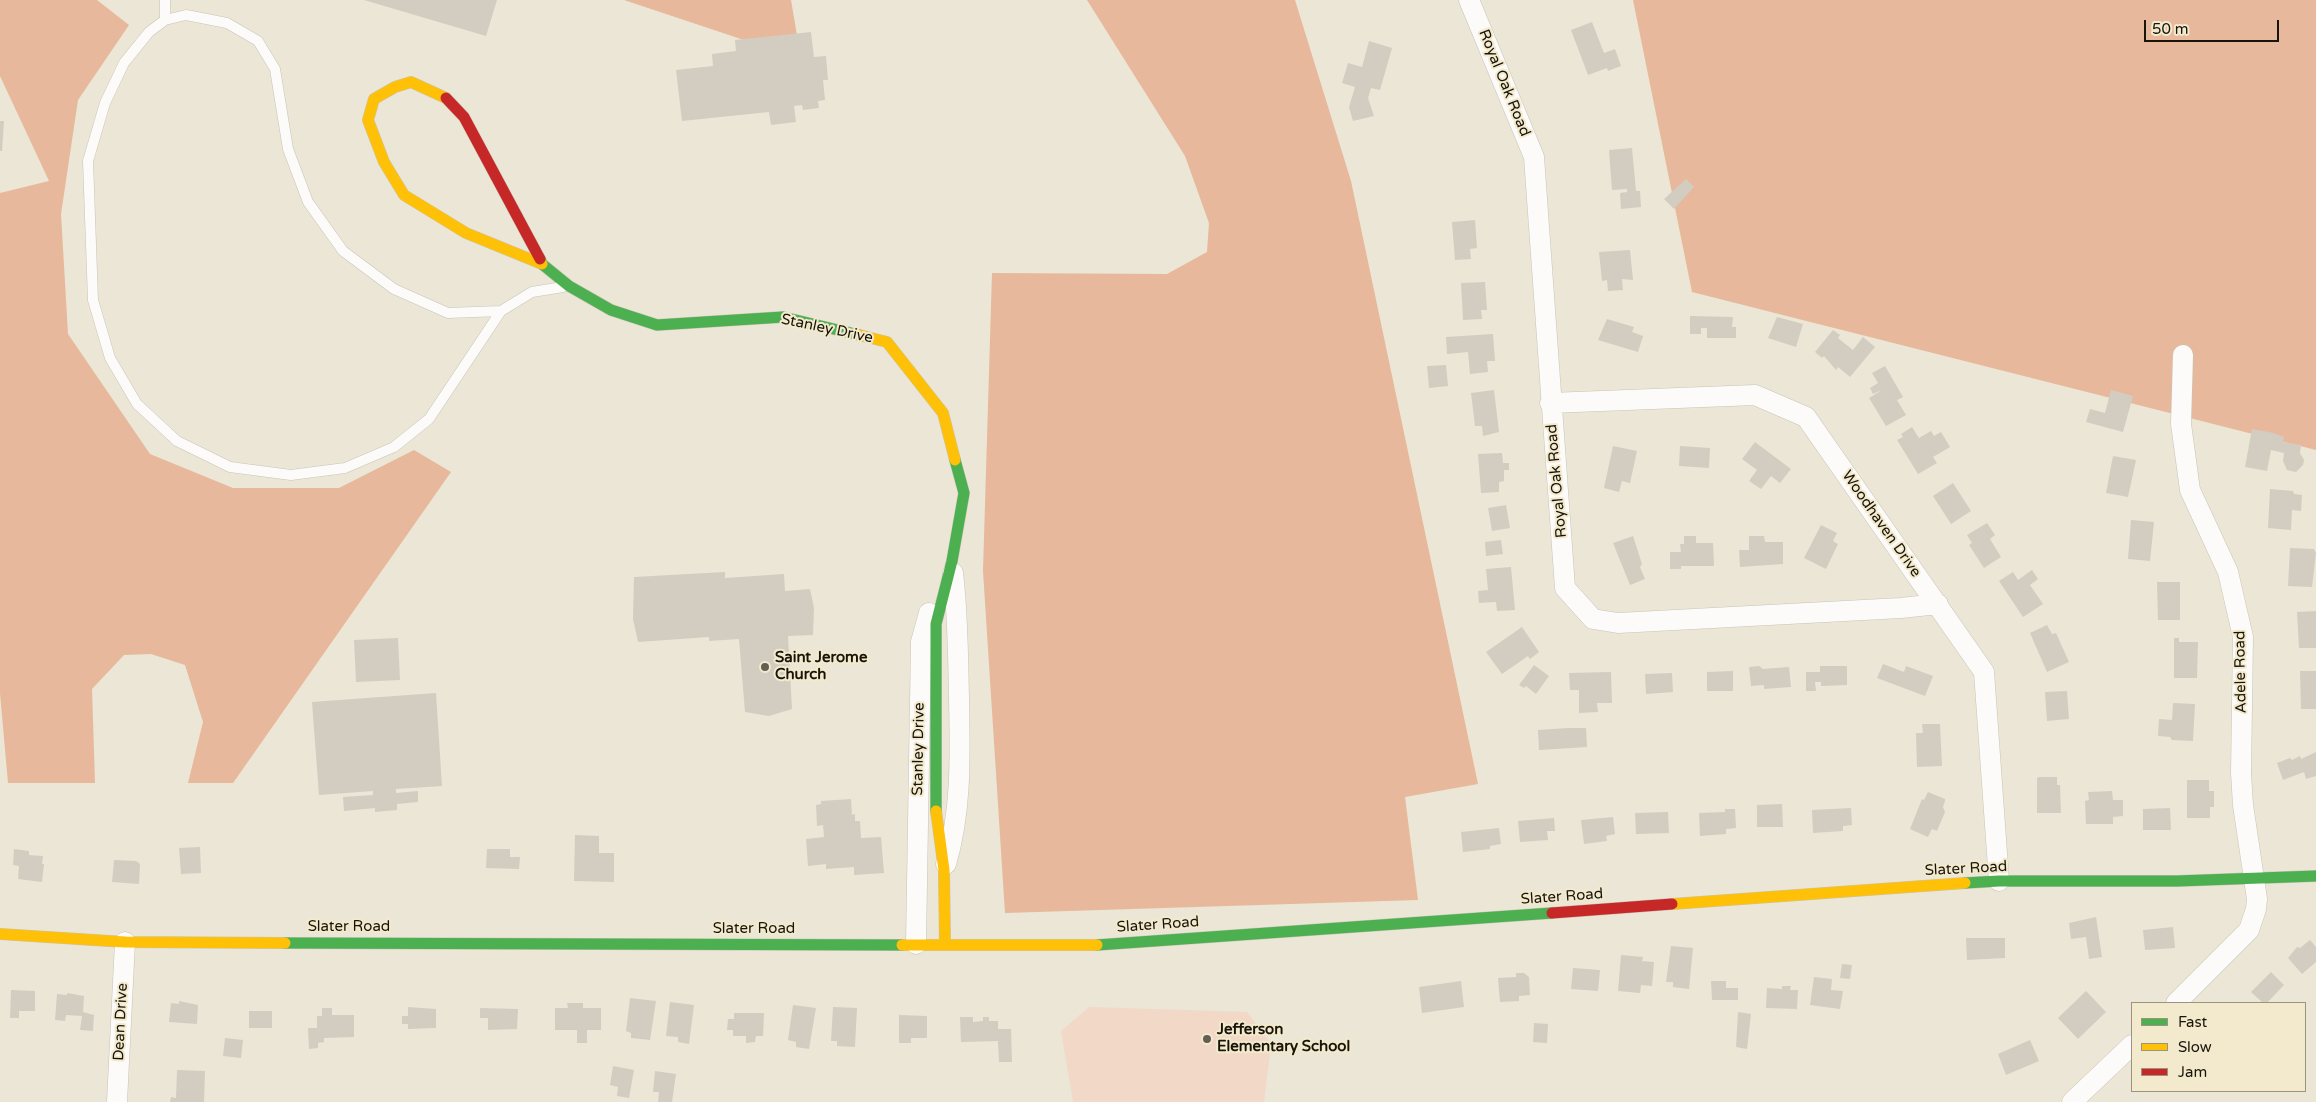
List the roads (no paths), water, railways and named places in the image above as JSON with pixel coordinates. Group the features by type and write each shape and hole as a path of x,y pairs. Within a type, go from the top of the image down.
{"main road":[{"name":"Stanley Drive","path":"542,264 464,117 449,100 412,82 395,87 374,99 368,120 384,162 404,195 466,233 542,264 569,286 611,310 657,325 783,317 887,342 943,414 964,493 952,561"},
{"name":"Stanley Drive","path":"944,870 945,944"},
{"name":"Slater Road","path":"0,934 125,942 1079,946 1999,882 2177,882 2316,876"}],"street":[{"name":"Royal Oak Road","path":"1469,0 1534,157 1550,403 1565,588 1593,620 1618,623 1901,608 1938,604"},
{"name":"Adele Road","path":"2177,1002 2249,930 2256,910 2241,773 2243,637 2228,572 2190,490 2182,424 2183,355"},
{"name":"Woodhaven Drive","path":"1550,403 1755,395 1806,417 1984,672 1999,882"},
{"name":"Stanley Drive","path":"944,870 955,836 960,769 957,606 952,561"},
{"name":"Stanley Drive","path":"916,944 921,642 934,598 952,561"},
{"name":"Dean Drive","path":"117,1102 125,942"},
{"path":"2072,1102 2131,1045"}],"lane":[{"path":"165,0 165,20"},
{"path":"501,311 448,313 394,289 343,250 308,202 288,150 275,69 258,40 227,23 186,16 165,20 149,32 124,64 106,103 88,161 93,300 110,358 137,404 177,442 230,467 291,475 345,468 394,447 428,418 501,311 532,292 569,286"}],"place":[{"name":"Saint Jerome Church","path":"765,667"},
{"name":"Jefferson Elementary School","path":"1207,1039"}]}
